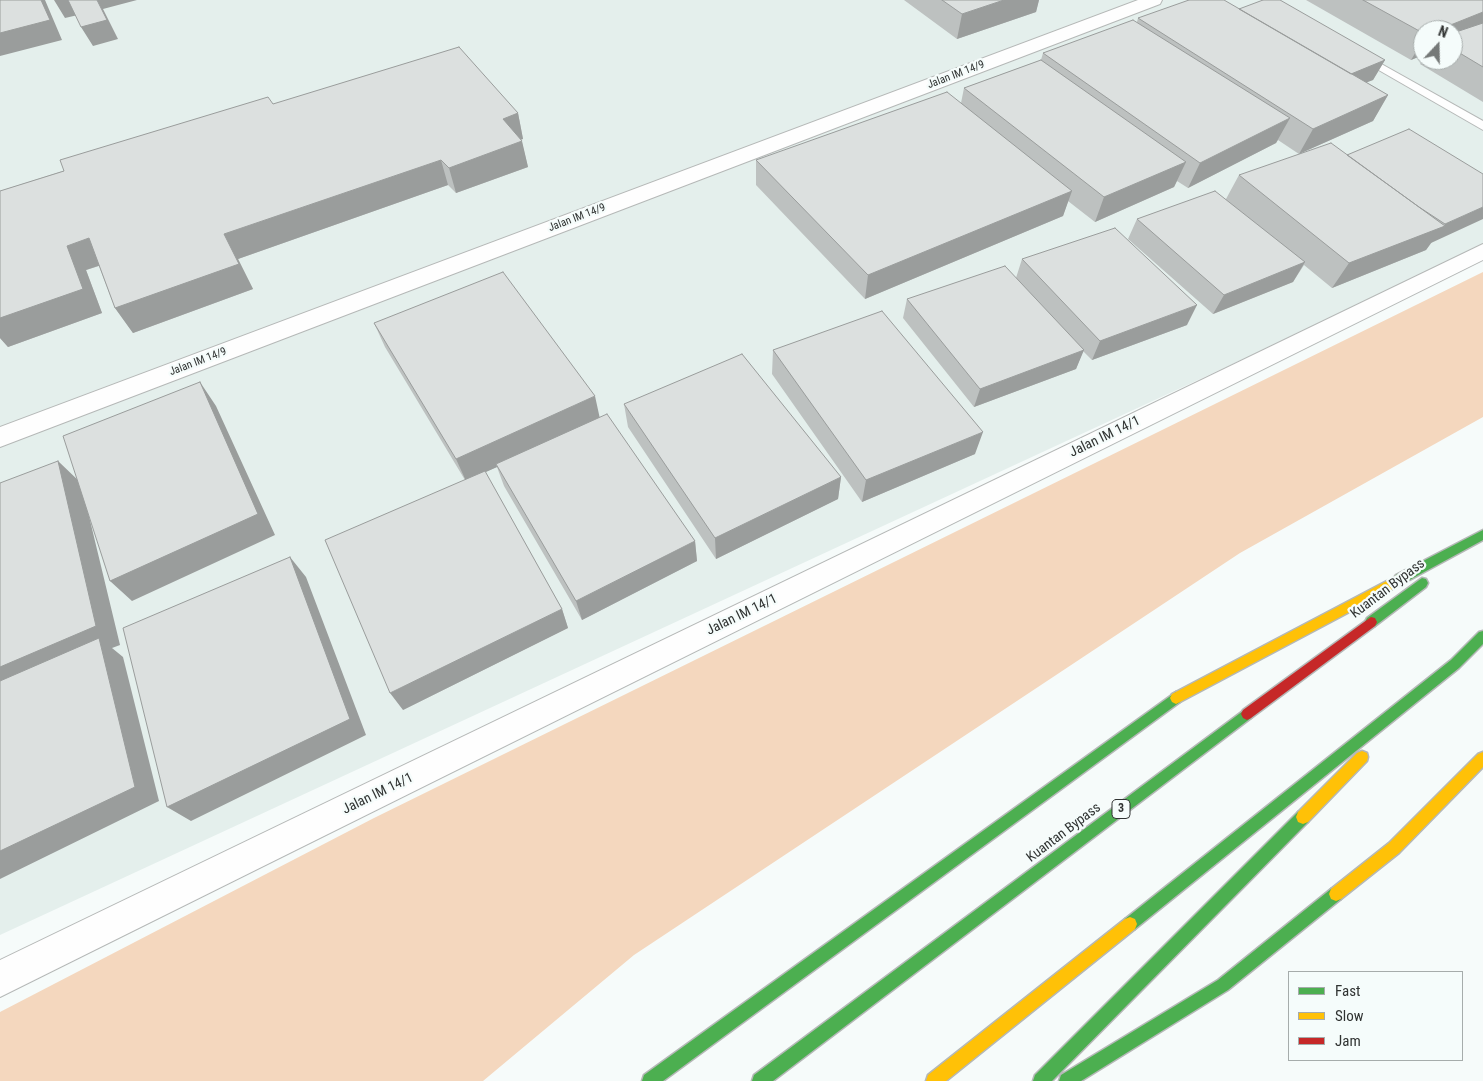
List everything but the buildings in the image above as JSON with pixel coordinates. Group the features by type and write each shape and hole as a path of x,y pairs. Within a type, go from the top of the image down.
{"main road":[{"path":"650,1081 1169,702 1483,535"},
{"name":"Kuantan Bypass","path":"760,1081 1483,535"},
{"path":"1385,735 1483,636"},
{"path":"934,1081 1455,664"},
{"path":"1041,1081 1371,749"},
{"path":"1067,1081 1223,985 1394,848 1483,758"}],"street":[{"name":"Jalan IM 14/9","path":"0,437 1154,0"},
{"name":"Jalan IM 14/1","path":"0,979 1483,251"}],"lane":[{"path":"1350,49 1483,126"}],"shaded area":[{"path":"0,0 1483,0 1483,248 0,935"},
{"path":"1483,272 1483,417 1240,553 634,955 483,1081 0,1081 0,1012 374,818"}],"traffic: fast":[{"path":"1400,579 1483,535"},
{"path":"1371,622 1422,583"},
{"path":"1130,924 1455,664 1483,636"},
{"path":"650,1081 1176,698"},
{"path":"760,1081 1247,714"},
{"path":"1041,1081 1303,817"},
{"path":"1067,1081 1223,985 1336,894"}],"traffic: slow":[{"path":"1176,698 1400,579"},
{"path":"1303,817 1362,757"},
{"path":"1336,894 1394,848 1483,758"},
{"path":"934,1081 1130,924"}],"traffic: jam":[{"path":"1247,714 1371,622"}]}
